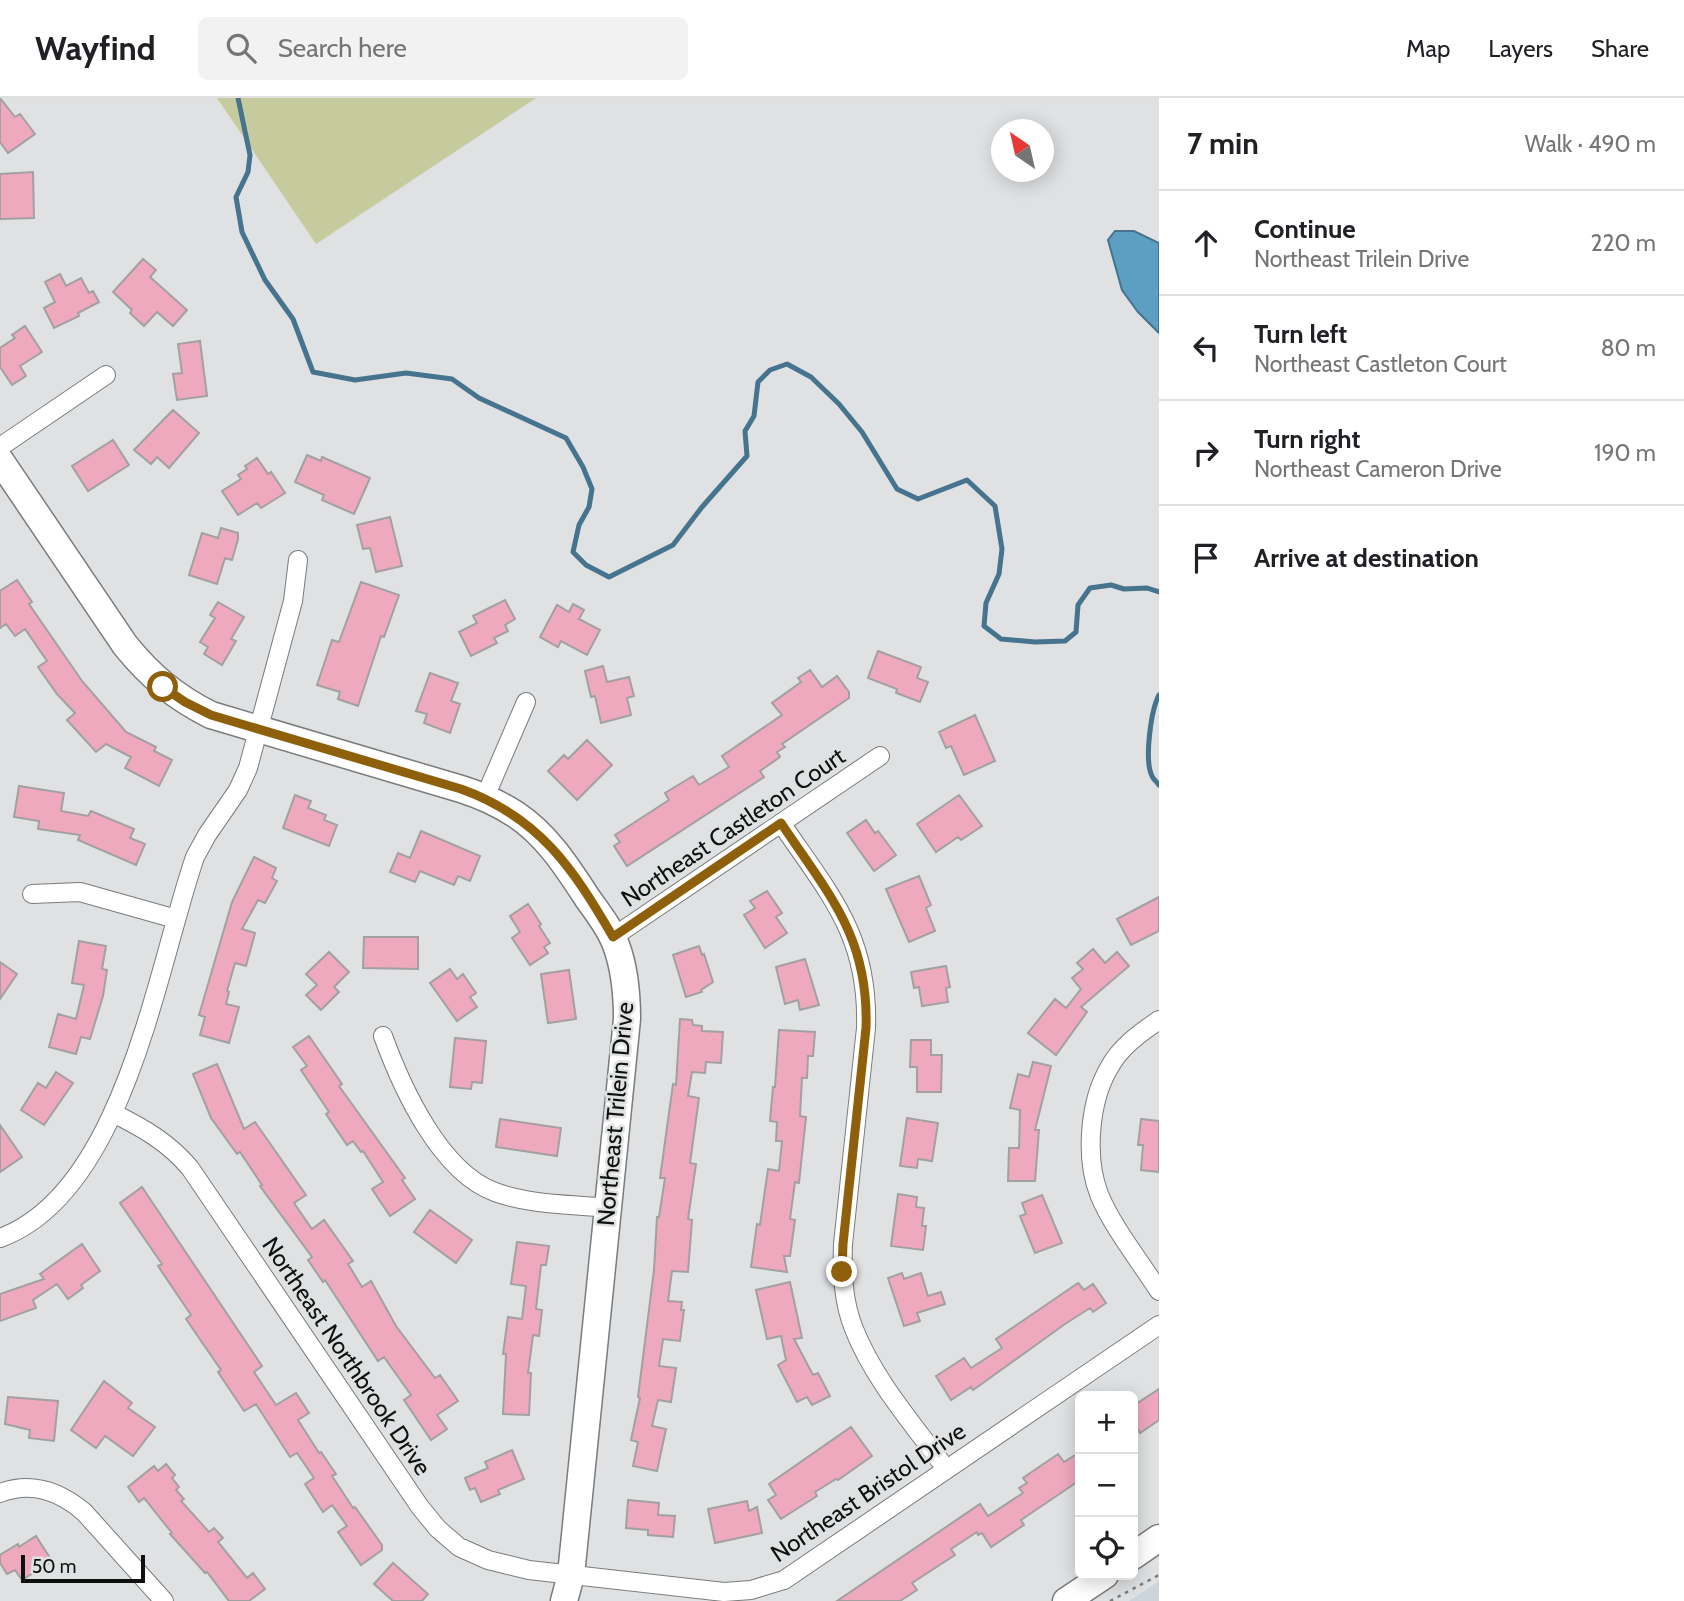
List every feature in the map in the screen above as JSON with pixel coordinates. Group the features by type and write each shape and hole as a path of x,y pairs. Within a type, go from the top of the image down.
{"street":[{"path":"0,447 106,375"},
{"name":"Northeast Trilein Drive","path":"0,460 125,645 163,687 211,715 485,797 515,814 557,853 613,937 624,969 627,995 571,1575 564,1601"},
{"path":"0,1238 34,1219 64,1191 87,1159 126,1086 143,1037 195,857 238,790 248,768 293,601 298,559"},
{"path":"485,797 526,702"},
{"name":"Northeast Castleton Court","path":"613,937 880,756"},
{"path":"781,823 845,920 856,944 867,1000 843,1244 842,1272 846,1301 853,1328 865,1354 946,1469"},
{"path":"32,894 80,892 176,919"},
{"path":"1159,1020 1131,1040 1108,1068 1093,1112 1091,1168 1100,1196 1159,1291"},
{"path":"383,1036 397,1076 441,1150 474,1182 513,1198 607,1208"},
{"name":"Northeast Northbrook Drive","path":"113,1114 159,1137 176,1151 190,1168 420,1507 438,1529 459,1547 488,1560 529,1570 571,1575"},
{"name":"Northeast Bristol Drive","path":"571,1575 724,1592 751,1590 784,1580 1159,1325"},
{"path":"0,1493 21,1488 38,1488 55,1492 70,1500 164,1601"},
{"path":"1138,1553 1159,1538"},
{"path":"1066,1601 1098,1580"}],"path":[{"path":"1110,1601 1159,1575"}],"shaded area":[{"path":"1159,1581 1159,1601 1129,1601"}],"green space":[{"path":"217,98 536,98 316,244"}],"water":[{"path":"1115,231 1134,231 1159,243 1159,333 1138,312 1122,290 1108,240"}],"building":[{"path":"0,98 15,117 20,114 35,134 8,153 0,142"},
{"path":"33,172 34,218 0,219 0,174"},
{"path":"143,259 156,270 150,277 187,310 173,326 157,312 144,326 113,292"},
{"path":"60,274 66,286 81,278 89,293 93,291 99,302 78,313 79,316 54,328 44,308 55,302 45,282"},
{"path":"25,326 42,352 20,366 26,376 12,385 0,367 0,348 15,338 12,335"},
{"path":"200,341 207,396 177,400 173,374 182,373 178,344"},
{"path":"173,410 199,433 169,468 157,457 151,464 134,450"},
{"path":"113,440 129,465 88,491 72,466"},
{"path":"307,455 321,461 322,457 370,478 354,514 322,500 324,495 295,482"},
{"path":"257,458 268,474 271,472 285,493 261,508 257,503 238,515 222,491 241,479 238,475"},
{"path":"390,517 402,566 376,572 370,548 363,549 357,525"},
{"path":"221,528 238,533 238,539 232,560 225,558 217,584 189,575 202,533 218,538"},
{"path":"17,580 32,602 29,604 82,681 126,732 156,747 154,751 172,760 159,786 125,768 131,757 106,744 96,752 67,720 75,713 57,694 38,667 47,661 25,629 15,636 6,624 0,628 0,591"},
{"path":"361,582 399,595 384,637 381,636 358,706 338,699 340,692 317,685 332,640 339,642"},
{"path":"505,600 515,619 505,625 508,631 494,638 497,643 471,656 459,632 477,623 473,616"},
{"path":"218,602 244,617 231,639 236,641 222,665 204,654 208,647 200,642 215,618 210,615"},
{"path":"573,604 584,610 579,619 600,630 587,655 561,641 558,647 540,637 557,605 569,612"},
{"path":"878,651 921,667 917,678 928,682 920,702 896,693 897,689 868,678"},
{"path":"603,666 607,682 629,677 634,696 627,698 631,715 601,723 595,696 591,697 585,671"},
{"path":"810,670 822,687 837,676 849,692 849,698 782,744 785,747 777,752 780,757 760,771 764,777 627,866 614,846 620,842 615,835 669,800 665,793 693,776 699,785 729,767 722,756 782,715 772,703 801,682 798,678"},
{"path":"430,673 458,683 451,701 460,704 450,733 424,723 427,714 416,711"},
{"path":"975,715 995,761 964,775 951,746 946,748 939,732"},
{"path":"587,740 612,765 577,800 548,771 564,755 568,759"},
{"path":"19,786 64,793 61,811 88,816 91,811 134,829 130,838 145,844 136,865 78,840 80,835 38,829 39,821 14,817"},
{"path":"295,795 311,801 308,808 326,815 324,820 337,825 329,846 283,828"},
{"path":"959,795 982,826 961,840 958,837 936,852 917,824"},
{"path":"866,820 896,855 874,871 847,833"},
{"path":"421,831 480,856 470,881 458,876 454,885 420,871 415,882 390,872 398,853 410,858"},
{"path":"254,857 276,868 272,878 277,881 265,903 258,900 242,929 255,933 246,966 235,963 227,991 226,1004 239,1007 229,1043 200,1035 205,1017 199,1015 232,902"},
{"path":"919,876 931,905 926,908 935,931 909,942 886,889"},
{"path":"767,891 782,913 776,917 787,933 765,948 744,915 755,908 750,901"},
{"path":"1159,897 1159,931 1131,945 1117,919"},
{"path":"528,904 550,943 544,947 548,953 530,965 512,938 520,932 510,916"},
{"path":"364,937 418,937 418,969 363,968"},
{"path":"79,941 106,946 102,969 107,970 103,996 90,1039 81,1037 76,1054 49,1047 58,1014 76,1019 84,985 72,983"},
{"path":"699,946 713,982 701,990 702,992 686,997 673,955"},
{"path":"1093,949 1105,963 1117,952 1129,966 1081,1007 1087,1012 1056,1055 1028,1033 1055,999 1066,1008 1081,989 1072,978 1083,969 1077,963"},
{"path":"329,952 349,972 334,987 339,992 321,1010 306,995 317,985 306,974"},
{"path":"805,959 819,1005 800,1010 798,1000 785,1004 776,967"},
{"path":"0,962 17,974 0,999"},
{"path":"946,966 950,987 946,988 948,1002 922,1006 919,987 914,988 911,972"},
{"path":"450,969 457,979 463,974 476,993 470,997 477,1007 457,1021 430,983"},
{"path":"569,970 576,1019 548,1023 541,974"},
{"path":"680,1019 692,1020 693,1025 702,1026 702,1031 723,1032 721,1063 706,1062 705,1073 692,1072 688,1096 699,1098 690,1163 696,1164 688,1219 692,1220 688,1272 672,1271 668,1301 682,1302 681,1310 684,1310 680,1341 663,1339 659,1366 676,1368 671,1402 658,1400 652,1426 666,1429 657,1471 633,1466 638,1442 631,1440 640,1398 657,1217 665,1178 660,1178 673,1084 676,1085"},
{"path":"779,1030 815,1032 813,1056 808,1056 807,1078 802,1078 800,1116 806,1117 799,1183 795,1182 790,1219 795,1220 790,1256 784,1256 787,1272 751,1267 768,1169 779,1171 782,1141 776,1141 777,1122 770,1121"},
{"path":"309,1036 342,1084 339,1086 405,1178 402,1180 415,1199 390,1216 372,1189 383,1182 363,1151 361,1152 353,1141 347,1145 301,1070 307,1066 293,1047"},
{"path":"455,1038 486,1041 482,1083 472,1082 471,1089 450,1087"},
{"path":"911,1040 931,1040 931,1055 942,1055 941,1092 917,1092 917,1067 910,1067"},
{"path":"1033,1062 1051,1066 1035,1130 1039,1130 1035,1181 1008,1181 1009,1148 1019,1148 1020,1110 1010,1108 1018,1074 1029,1077"},
{"path":"217,1064 244,1129 255,1122 306,1195 294,1203 312,1229 324,1220 353,1261 348,1264 362,1287 371,1281 396,1326 435,1378 440,1375 458,1401 437,1415 447,1429 431,1440 404,1400 411,1395 384,1357 378,1361 325,1280 323,1282 308,1260 312,1257 260,1186 262,1185 240,1152 237,1154 211,1118 193,1074"},
{"path":"56,1072 73,1083 44,1125 21,1110 38,1083 46,1088"},
{"path":"907,1118 938,1123 932,1161 918,1159 917,1168 900,1166"},
{"path":"500,1119 561,1128 557,1156 496,1147"},
{"path":"1141,1119 1159,1121 1159,1172 1141,1170 1143,1145 1138,1145"},
{"path":"0,1125 22,1157 0,1172"},
{"path":"142,1187 262,1366 254,1372 276,1405 296,1393 309,1413 298,1420 336,1474 332,1476 353,1508 355,1507 382,1545 382,1550 361,1565 338,1532 347,1526 332,1505 323,1512 305,1484 314,1478 297,1453 290,1457 256,1404 244,1411 218,1372 221,1370 186,1319 191,1315 158,1266 162,1264 120,1203"},
{"path":"898,1194 917,1197 916,1207 924,1208 922,1226 926,1226 923,1250 891,1246"},
{"path":"1042,1195 1062,1243 1035,1253 1020,1216 1026,1214 1022,1203"},
{"path":"430,1210 472,1240 456,1263 414,1232"},
{"path":"517,1242 549,1246 546,1265 541,1265 536,1309 542,1310 539,1336 533,1335 528,1373 531,1373 529,1415 503,1414 506,1354 503,1354 508,1317 522,1319 526,1286 511,1284"},
{"path":"82,1244 100,1271 81,1285 83,1288 68,1299 57,1284 33,1300 36,1308 0,1321 0,1294 44,1279 40,1274"},
{"path":"902,1273 904,1279 921,1273 928,1296 941,1292 945,1304 917,1313 920,1321 904,1326 888,1278"},
{"path":"790,1282 802,1338 794,1339 813,1375 818,1373 830,1396 812,1405 807,1397 797,1402 778,1365 786,1360 781,1336 767,1339 756,1290"},
{"path":"1078,1283 1084,1290 1093,1284 1106,1303 1093,1312 1090,1308 973,1390 971,1387 951,1400 936,1376 964,1358 971,1368 1002,1348 996,1339"},
{"path":"104,1381 132,1403 128,1408 155,1427 133,1456 105,1436 96,1448 71,1430"},
{"path":"1159,1389 1159,1420 1140,1433 1138,1430 1138,1403"},
{"path":"8,1397 58,1401 54,1441 29,1438 30,1430 5,1424"},
{"path":"851,1427 872,1456 838,1480 815,1492 817,1496 781,1519 768,1500 776,1495 769,1484"},
{"path":"512,1450 524,1479 498,1490 500,1494 481,1502 475,1488 470,1490 465,1478 488,1468 485,1462"},
{"path":"1058,1454 1064,1462 1075,1455 1075,1483 1021,1520 1024,1525 991,1547 982,1533 978,1535 977,1532 951,1549 955,1555 912,1583 917,1590 900,1601 837,1601 980,1504 988,1516 1023,1493 1019,1488 1027,1483 1023,1478"},
{"path":"166,1464 175,1475 172,1478 179,1487 176,1490 184,1499 181,1501 209,1532 214,1528 223,1538 218,1542 247,1578 253,1573 265,1589 249,1601 229,1601 207,1572 205,1573 170,1534 172,1533 144,1498 139,1502 128,1487 154,1466 158,1471"},
{"path":"628,1500 659,1503 658,1515 675,1516 673,1537 648,1535 648,1530 626,1528"},
{"path":"747,1501 749,1511 757,1507 762,1533 715,1543 708,1509"},
{"path":"36,1536 52,1561 22,1580 15,1570 7,1574 0,1563 0,1555"},
{"path":"393,1563 428,1594 422,1601 393,1601 374,1584"}],"waterway":[{"path":"238,98 250,155 248,172 236,197 242,232 265,280 293,319 313,372 355,380 406,373 452,379 479,398 566,438 592,489 589,507 579,525 573,552 586,565 609,577 673,545 747,456 745,431 754,416 758,382 770,370 787,364 811,377 839,404 862,432 897,489 918,499 967,480 995,506 1002,549 999,574 986,603 984,626 1001,639 1065,641 1076,632 1078,605 1090,588 1111,585 1124,589 1147,588 1159,592"},
{"path":"1159,695 1151,723 1149,747 1150,769 1159,785"}],"route":[{"path":"163,687 211,715 485,797 515,814 557,853 613,937 781,823 845,920 856,944 867,1000 842,1272"}]}
